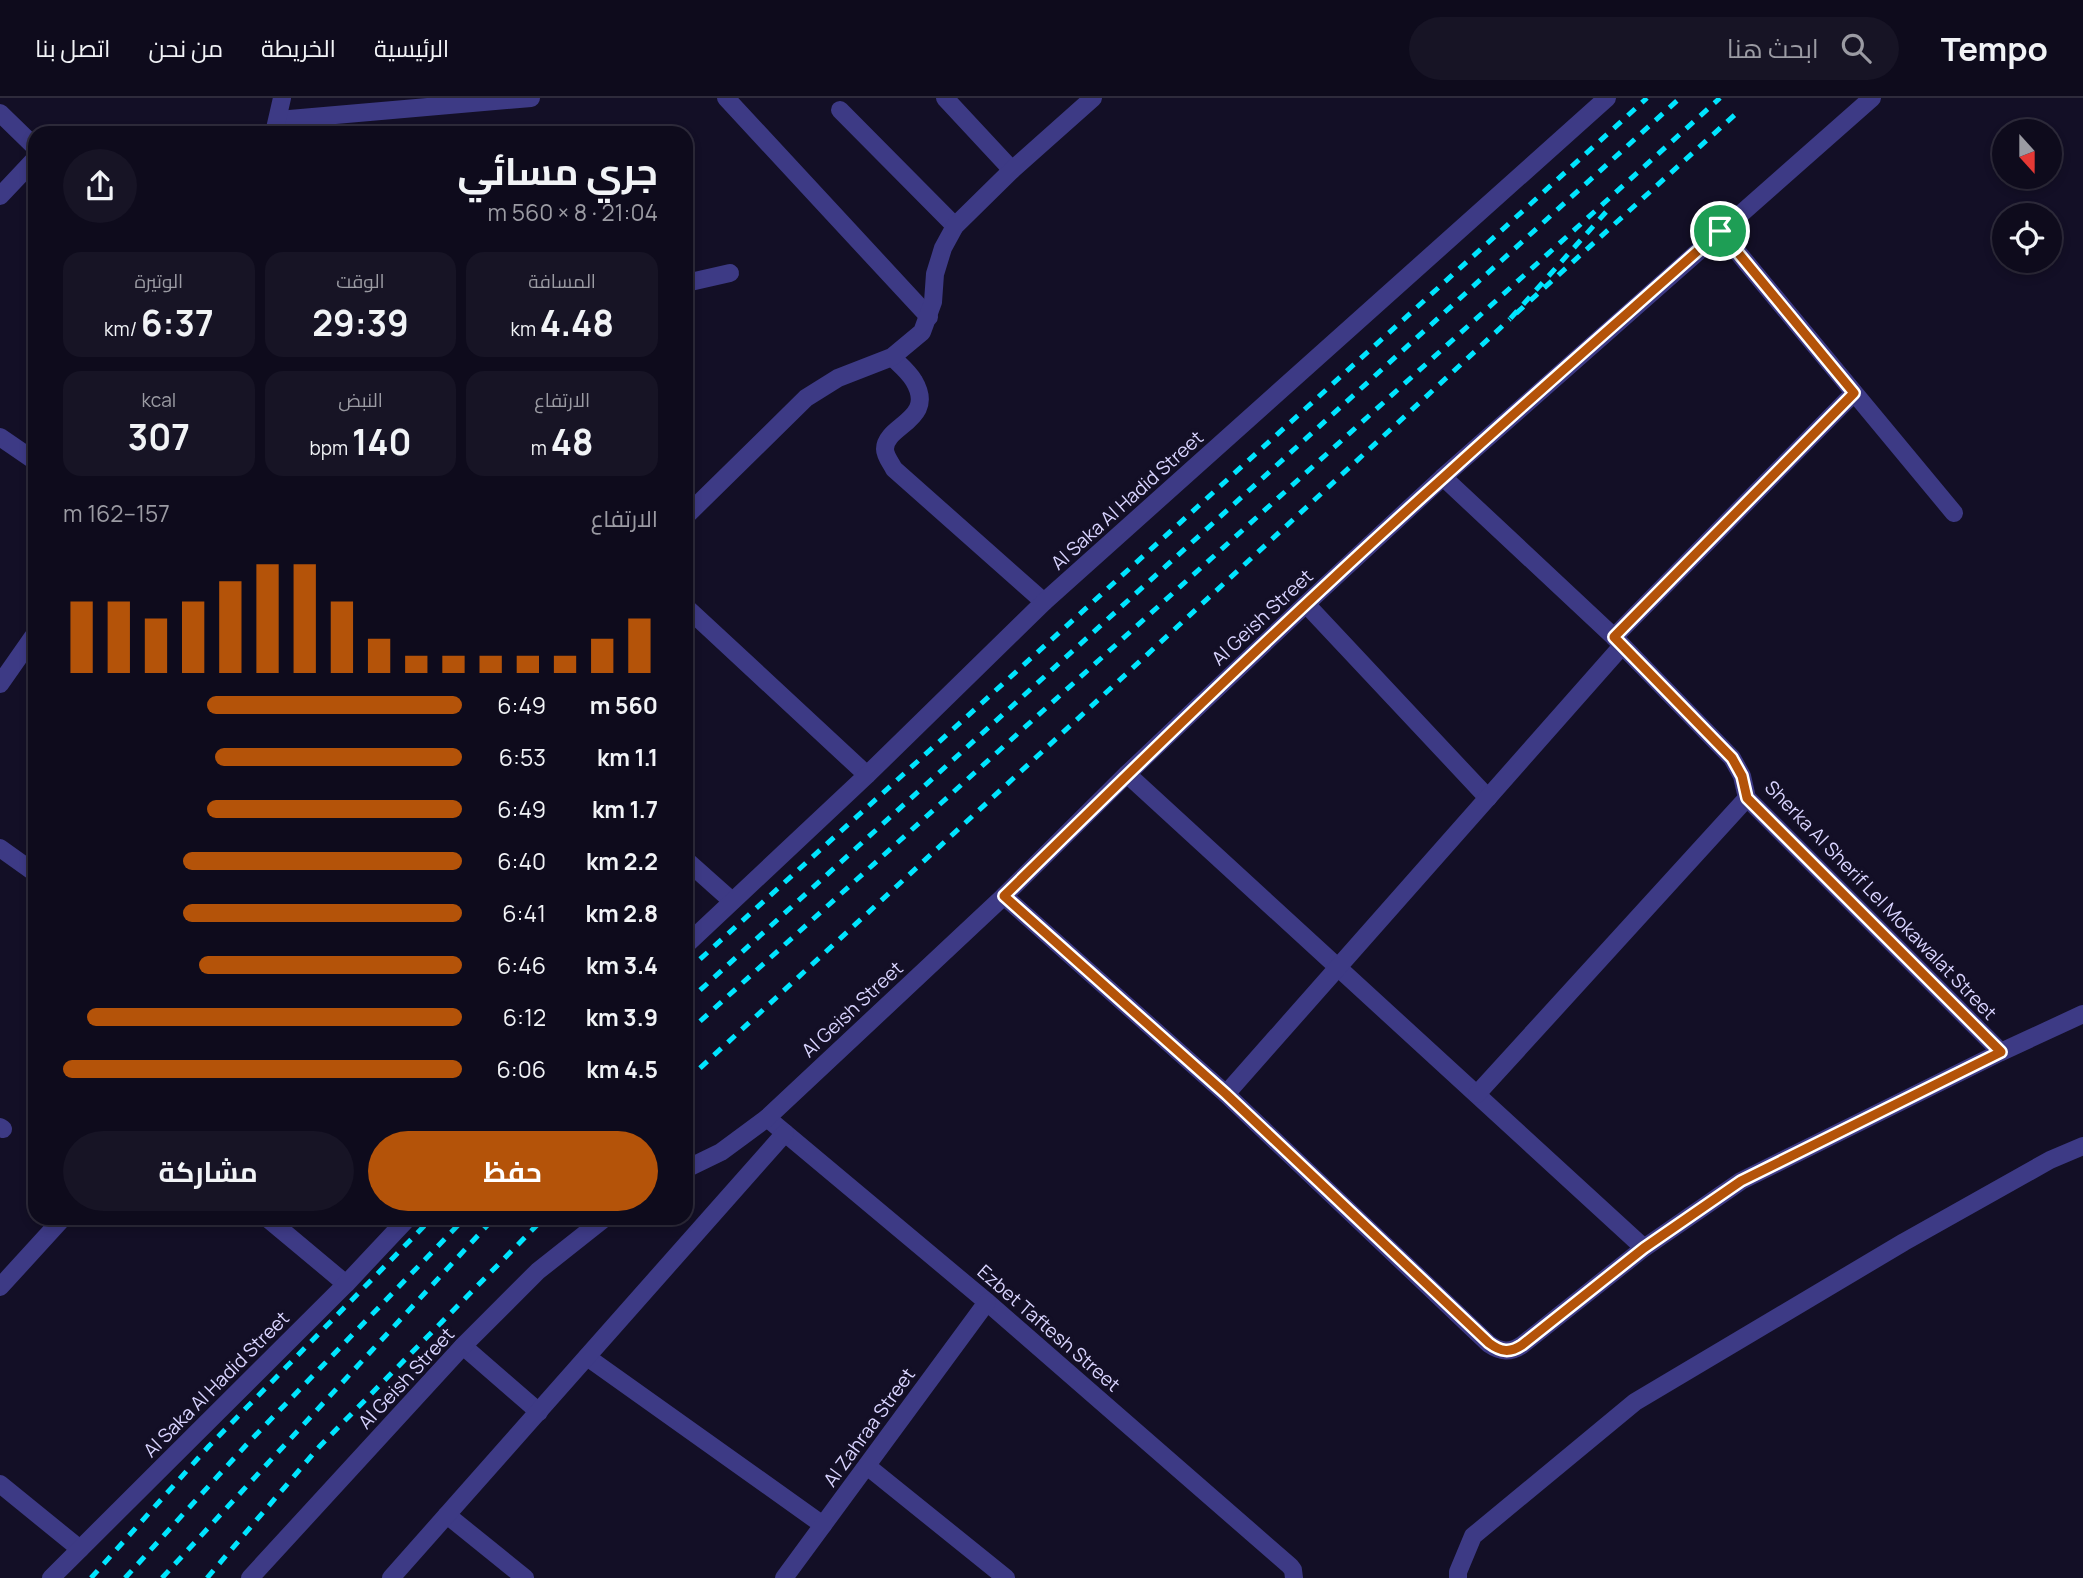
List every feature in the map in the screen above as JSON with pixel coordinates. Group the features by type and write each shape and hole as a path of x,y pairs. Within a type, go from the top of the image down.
{"street":[{"path":"276,126 282,98"},
{"path":"285,126 531,98"},
{"path":"726,98 929,317"},
{"path":"945,98 1012,170"},
{"path":"693,509 806,398 838,378 892,357 922,332 933,302 935,274 943,248 955,226 1012,170 1093,98"},
{"name":"Al Saka Al Hadid Street","path":"693,937 867,775 1044,602 1607,98"},
{"name":"Al Geish Street","path":"693,1166 721,1152 767,1118 1004,896 1306,604 1443,477 1872,98"},
{"path":"840,110 955,226"},
{"path":"0,113 28,140"},
{"path":"0,196 28,166"},
{"path":"1720,231 1954,513"},
{"path":"693,281 730,273"},
{"path":"892,357 913,380 919,393 918,406 913,417 889,438 885,449 894,469 1044,602"},
{"path":"1226,1094 1488,798 1618,641 1854,393"},
{"path":"0,437 28,456"},
{"name":"Sherka Al Sherif Lel Mokawalat Street","path":"1443,477 1618,641 1732,758 1742,776 1747,798 2001,1052"},
{"path":"1306,604 1488,798"},
{"path":"693,613 867,775"},
{"path":"0,684 28,644"},
{"path":"1127,775 1644,1248"},
{"path":"1477,1094 1747,798"},
{"path":"0,848 28,868"},
{"path":"693,866 732,901"},
{"path":"1004,896 1226,1094 1496,1349 1505,1352 1522,1345 1644,1248 1741,1181 2083,1014"},
{"name":"Ezbet Taftesh Street","path":"767,1118 988,1302 1290,1566 1293,1578"},
{"path":"391,1578 785,1133"},
{"path":"1458,1578 1473,1536 1635,1402 1904,1242 2050,1160 2083,1146"},
{"path":"0,1287 57,1225"},
{"path":"275,1225 346,1284"},
{"name":"Al Saka Al Hadid Street","path":"51,1578 346,1284 401,1225"},
{"name":"Al Geish Street","path":"250,1578 463,1346 538,1271 596,1225"},
{"name":"Al Zahraa Street","path":"784,1578 988,1302"},
{"path":"463,1346 539,1412"},
{"path":"587,1357 823,1525"},
{"path":"867,1466 1006,1578"},
{"path":"0,1484 80,1549"},
{"path":"447,1515 525,1578"}],"railway":[{"path":"693,966 1647,98"},
{"path":"693,997 1680,98"},
{"path":"693,1028 1720,98"},
{"path":"1606,212 1510,319 1740,110"},
{"path":"693,1075 1510,319"},
{"path":"91,1578 209,1446 425,1225"},
{"path":"125,1578 248,1443 458,1225"},
{"path":"162,1578 488,1225"},
{"path":"207,1578 319,1447 537,1225"}],"route":[{"path":"1720,231 1854,393 1614,637 1732,758 1742,776 1747,798 2001,1052 1741,1181 1644,1248 1522,1345 1505,1352 1489,1343 1226,1094 1004,896 1306,604 1443,477 1720,231"}]}
